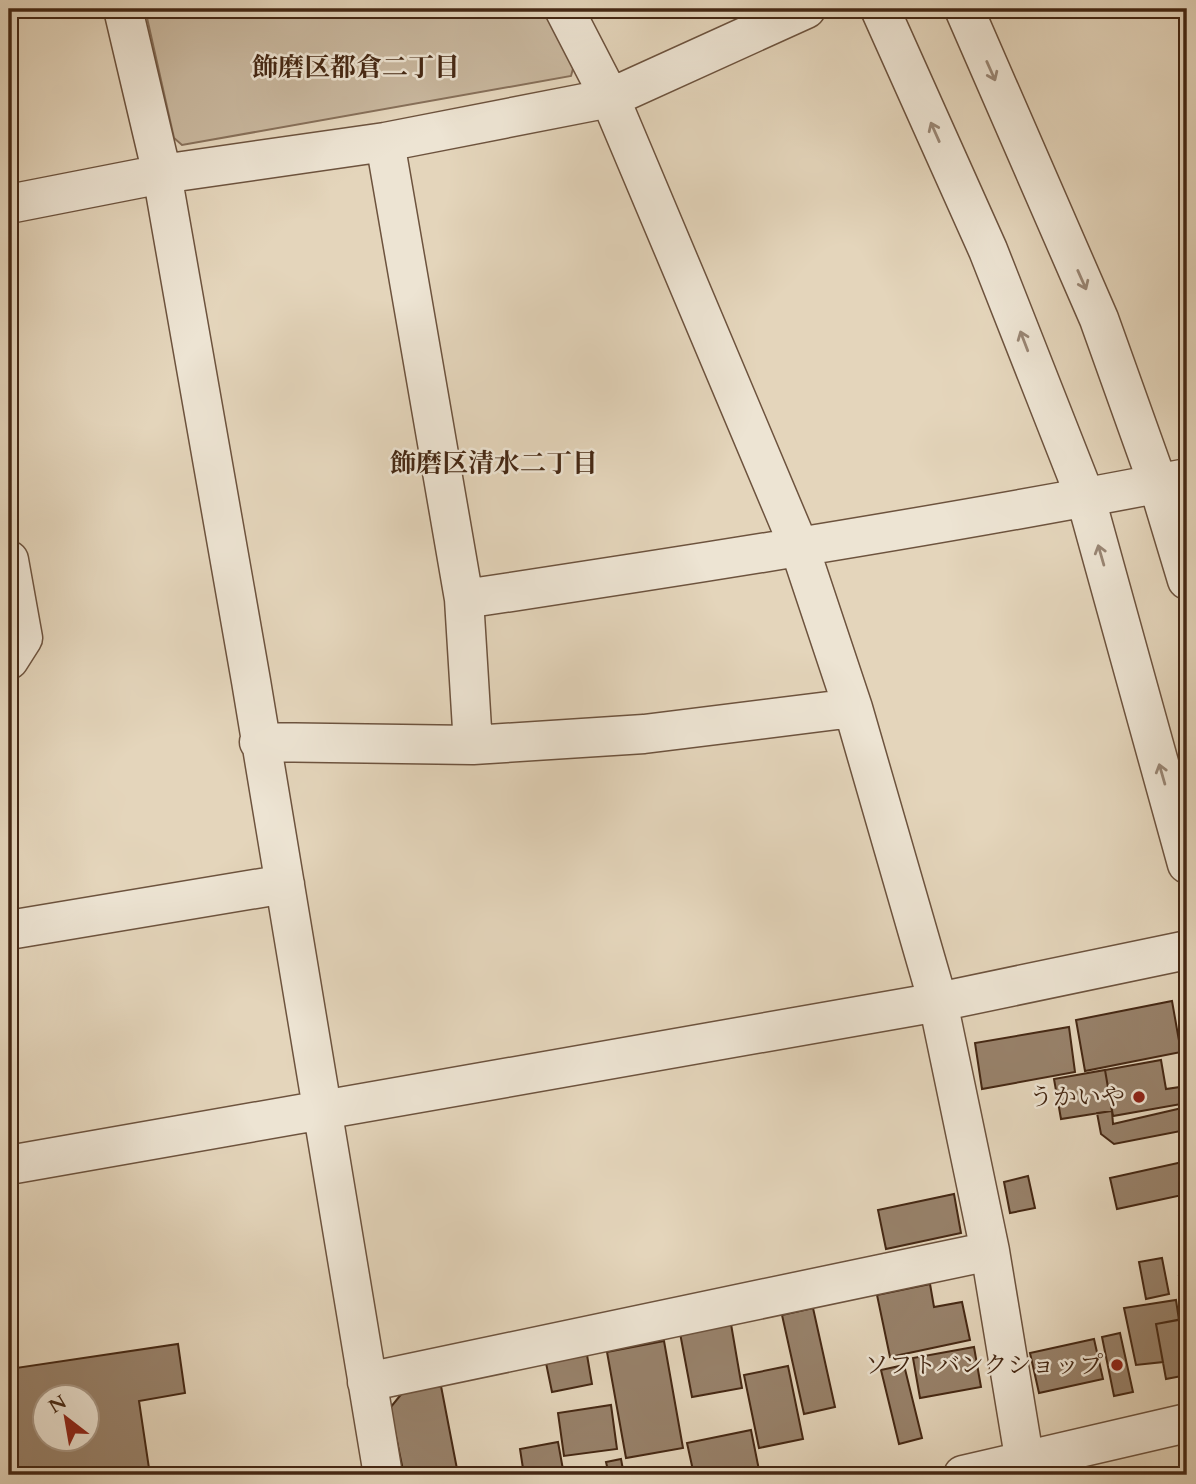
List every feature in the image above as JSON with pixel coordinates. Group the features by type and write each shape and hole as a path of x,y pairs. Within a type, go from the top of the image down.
{"street":[{"path":"123,9 162,173 251,681 258,742 285,884 320,1111 383,1475"},
{"path":"564,9 610,98 800,549 853,708 938,1002 990,1251 1026,1469"},
{"path":"9,204 162,173 385,142 610,98 806,9"},
{"path":"880,9 988,250 1086,499 1187,864"},
{"path":"964,9 1172,481 1187,580"},
{"path":"385,142 464,599 472,745"},
{"path":"464,599 800,549 1086,499 1172,481"},
{"path":"9,560 23,638 9,660"},
{"path":"258,742 472,745 644,733 853,708"},
{"path":"9,930 285,884"},
{"path":"9,1165 938,1002 1187,950"},
{"path":"367,1382 990,1251"},
{"path":"963,1475 1026,1469 1187,1423"}],"shaded area":[{"path":"145,9 545,9 574,65 571,76 182,145 174,138"}],"building":[{"path":"1172,1001 1181,1052 1085,1071 1076,1020"},
{"path":"1069,1027 1075,1072 982,1089 975,1043"},
{"path":"1161,1060 1166,1089 1187,1086 1187,1103 1113,1116 1105,1070"},
{"path":"1105,1070 1112,1111 1061,1119 1054,1079"},
{"path":"1182,1108 1186,1130 1114,1144 1101,1134 1097,1113 1112,1111 1113,1124"},
{"path":"1187,1161 1187,1194 1117,1209 1110,1178"},
{"path":"1028,1176 1035,1208 1010,1213 1004,1182"},
{"path":"954,1194 961,1233 886,1249 878,1210"},
{"path":"1162,1258 1169,1294 1146,1299 1139,1262"},
{"path":"1187,1275 1187,1314 1186,1314 1179,1276"},
{"path":"930,1284 934,1307 962,1302 970,1340 890,1357 877,1295"},
{"path":"1176,1300 1179,1320 1156,1324 1163,1362 1136,1365 1124,1308"},
{"path":"813,1308 835,1407 804,1414 782,1315"},
{"path":"1187,1318 1187,1375 1166,1379 1156,1324"},
{"path":"731,1324 742,1388 692,1397 680,1333"},
{"name":"ソフトバンクショップ","path":"1120,1333 1133,1392 1114,1396 1102,1337"},
{"path":"1094,1339 1103,1379 1039,1393 1030,1353"},
{"path":"664,1341 683,1448 626,1458 607,1352"},
{"path":"178,1344 185,1393 139,1401 150,1475 9,1475 9,1369"},
{"path":"974,1347 981,1387 920,1398 913,1358"},
{"path":"587,1355 592,1384 552,1392 546,1363"},
{"path":"904,1365 922,1438 899,1444 881,1370"},
{"path":"788,1366 803,1439 759,1448 744,1375"},
{"path":"441,1386 457,1469 404,1475 390,1408 403,1392"},
{"path":"611,1405 617,1449 564,1456 558,1413"},
{"path":"751,1430 760,1475 694,1475 687,1443"},
{"path":"558,1442 564,1475 524,1475 520,1449"},
{"path":"621,1459 624,1475 609,1475 606,1462"}],"place":[{"name":"うかいや","path":"1139,1097"},
{"name":"ソフトバンクショップ","path":"1117,1365"}],"district":[{"name":"飾磨区都倉二丁目","path":"356,67"},
{"name":"飾磨区清水二丁目","path":"494,463"}]}
